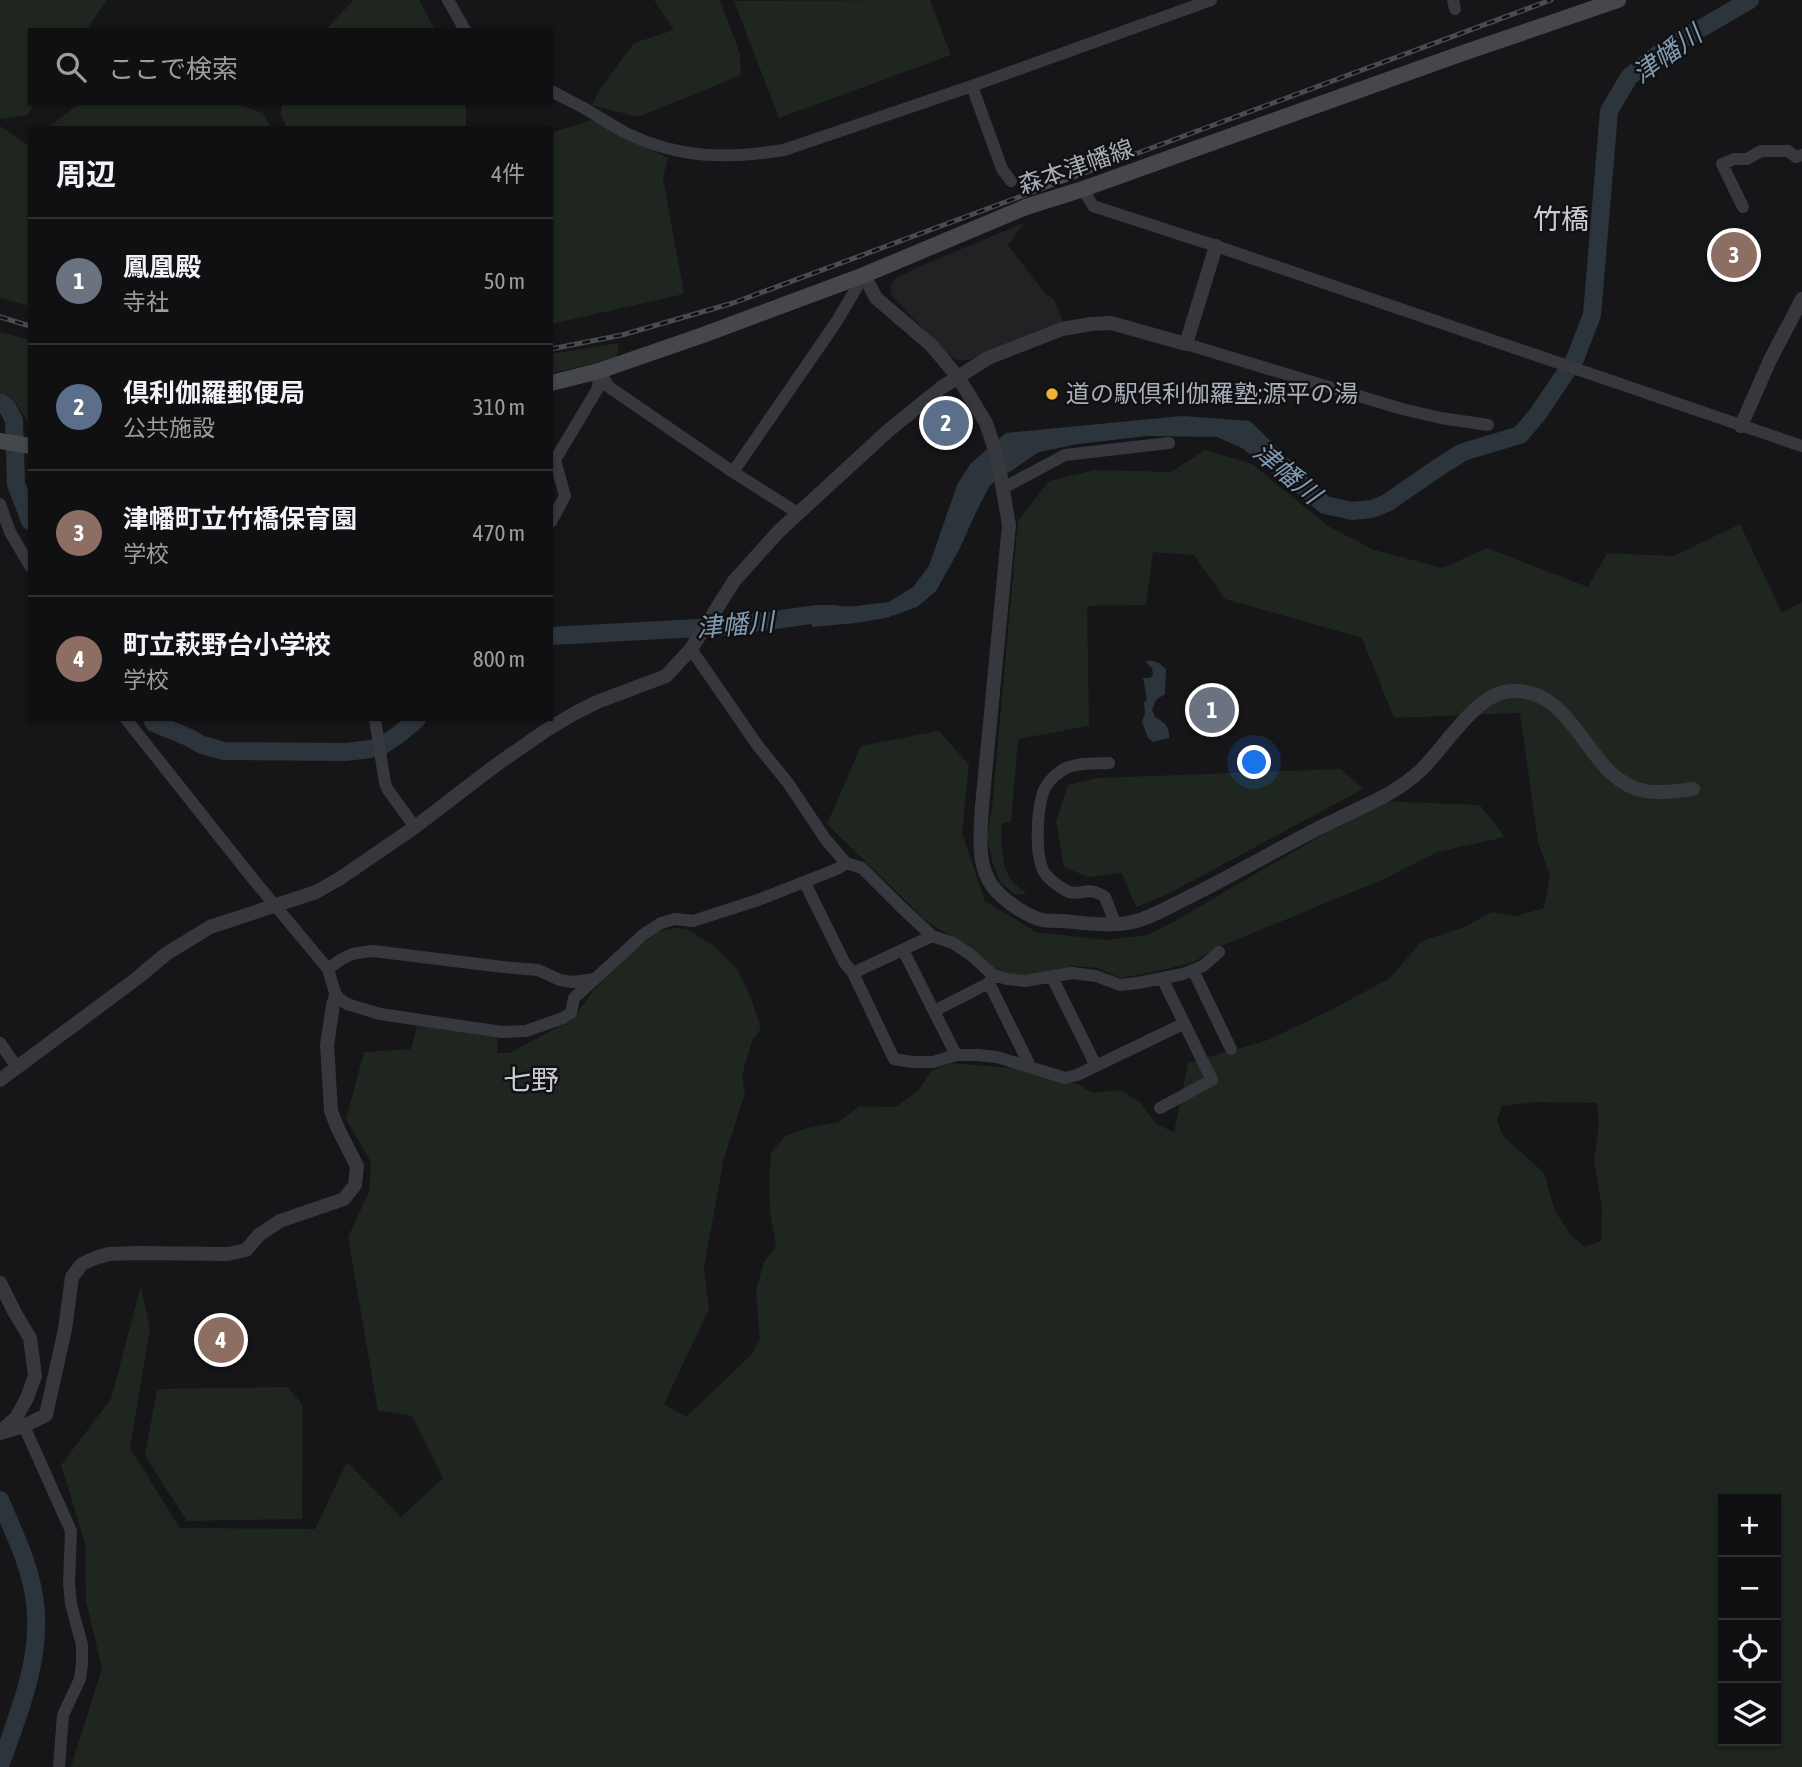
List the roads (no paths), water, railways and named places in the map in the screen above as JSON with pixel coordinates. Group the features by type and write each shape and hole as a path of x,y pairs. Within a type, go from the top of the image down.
{"main road":[{"name":"森本津幡線","path":"553,383 599,372 863,275 1026,207 1618,0"},
{"path":"0,441 28,446"}],"street":[{"path":"448,0 464,28"},
{"path":"553,93 626,133 666,148 725,157 752,155 783,150 972,86 1211,0"},
{"path":"972,86 1002,169 1011,181"},
{"path":"1743,207 1722,164 1734,159 1747,159 1761,151 1788,151 1796,157 1802,155"},
{"path":"1083,189 1093,206 1802,446"},
{"path":"1186,344 1216,246"},
{"path":"863,275 876,298 931,345 958,377 986,423 997,456 1009,525 981,826 986,877 994,889 1017,908 1041,920 1088,923 1131,922 1154,914 1408,782 1422,770 1478,706 1494,694 1511,691 1528,692 1545,698 1560,709 1614,776 1627,785 1644,791 1693,789"},
{"path":"733,472 838,321 863,275"},
{"path":"1741,426 1770,360 1802,300"},
{"path":"0,1080 166,954 210,927 316,892 340,879 548,729 597,702 666,676 691,649 734,581 779,531 889,429 941,388 988,358 1062,329 1111,323 1402,409 1488,425"},
{"path":"599,372 609,387 798,513"},
{"path":"553,518 565,496 555,460 598,388 599,372"},
{"path":"1003,488 1065,455 1169,443"},
{"path":"0,504 10,532 28,563"},
{"path":"691,649 758,746 788,783 825,840 846,863 862,868 932,936 953,943 971,955 991,979 1030,1066"},
{"path":"0,1433 24,1426 46,1415 65,1329 72,1277 82,1264 109,1254 228,1254 247,1250 259,1235 280,1221 344,1199 355,1185 357,1166 331,1111 327,1045 336,996 328,970 128,721"},
{"path":"375,721 388,790 415,827"},
{"path":"1109,763 1071,766 1048,783 1042,795 1039,860 1041,869 1048,877 1069,892 1092,891 1105,897 1115,923"},
{"path":"336,996 347,1004 380,1014 502,1032 526,1031 571,1013 575,998 644,934 661,923 676,919 692,921 758,900 805,883 846,863"},
{"path":"805,883 844,962 853,973 894,1059 933,1062 956,1055 997,1057 1065,1078 1077,1076 1183,1024"},
{"path":"853,973 932,936"},
{"path":"903,950 956,1055"},
{"path":"328,970 345,956 373,951 538,970 560,980 572,982 595,979"},
{"path":"934,1011 991,979 1025,981 1072,973 1096,976 1120,985 1193,970 1203,966 1219,952"},
{"path":"1193,970 1231,1049"},
{"path":"1052,977 1096,1066"},
{"path":"1160,1108 1212,1080 1162,978"},
{"path":"0,1043 18,1067"},
{"path":"0,1283 30,1338 35,1376 16,1418 0,1433"},
{"path":"24,1426 71,1531 69,1584 71,1604 82,1645 82,1663 80,1679 63,1715 59,1767"}],"water":[{"path":"1182,416 1250,421 1324,493 1311,503 1242,448 1217,437 1147,436 1078,444 1039,452 990,485 936,591 917,607 886,618 812,627 812,607 889,602 913,587 929,566 957,485 971,463 1006,433"},
{"path":"1149,660 1166,669 1165,694 1156,700 1152,710 1155,717 1167,727 1169,738 1153,742 1148,738 1142,722 1147,699 1143,678 1153,675 1152,668 1146,662"}],"waterway":[{"name":"津幡川","path":"1300,484 1325,505 1352,511 1372,509 1387,503 1463,452 1520,435 1575,359 1592,315 1609,111 1629,77 1662,51 1750,0"},
{"name":"津幡川","path":"0,402 7,407 14,420 16,484 28,516"},
{"name":"津幡川","path":"553,636 734,626 817,614 836,614"},
{"name":"津幡川","path":"153,721 202,745 224,751 346,752 383,745 415,721"},
{"path":"0,1500 30,1576 36,1624 27,1686 0,1766"}],"railway":[{"path":"553,349 622,335 733,303 1551,0"},
{"path":"0,317 28,325"}],"place":[{"name":"津幡町立竹橋保育園","path":"1734,255"},
{"name":"道の駅倶利伽羅塾;源平の湯","path":"1052,394"},
{"name":"倶利伽羅郵便局","path":"946,423"},
{"name":"鳳凰殿","path":"1212,710"},
{"name":"町立萩野台小学校","path":"221,1340"}],"district":[{"name":"竹橋","path":"1561,219"},
{"name":"七野","path":"531,1080"}]}
